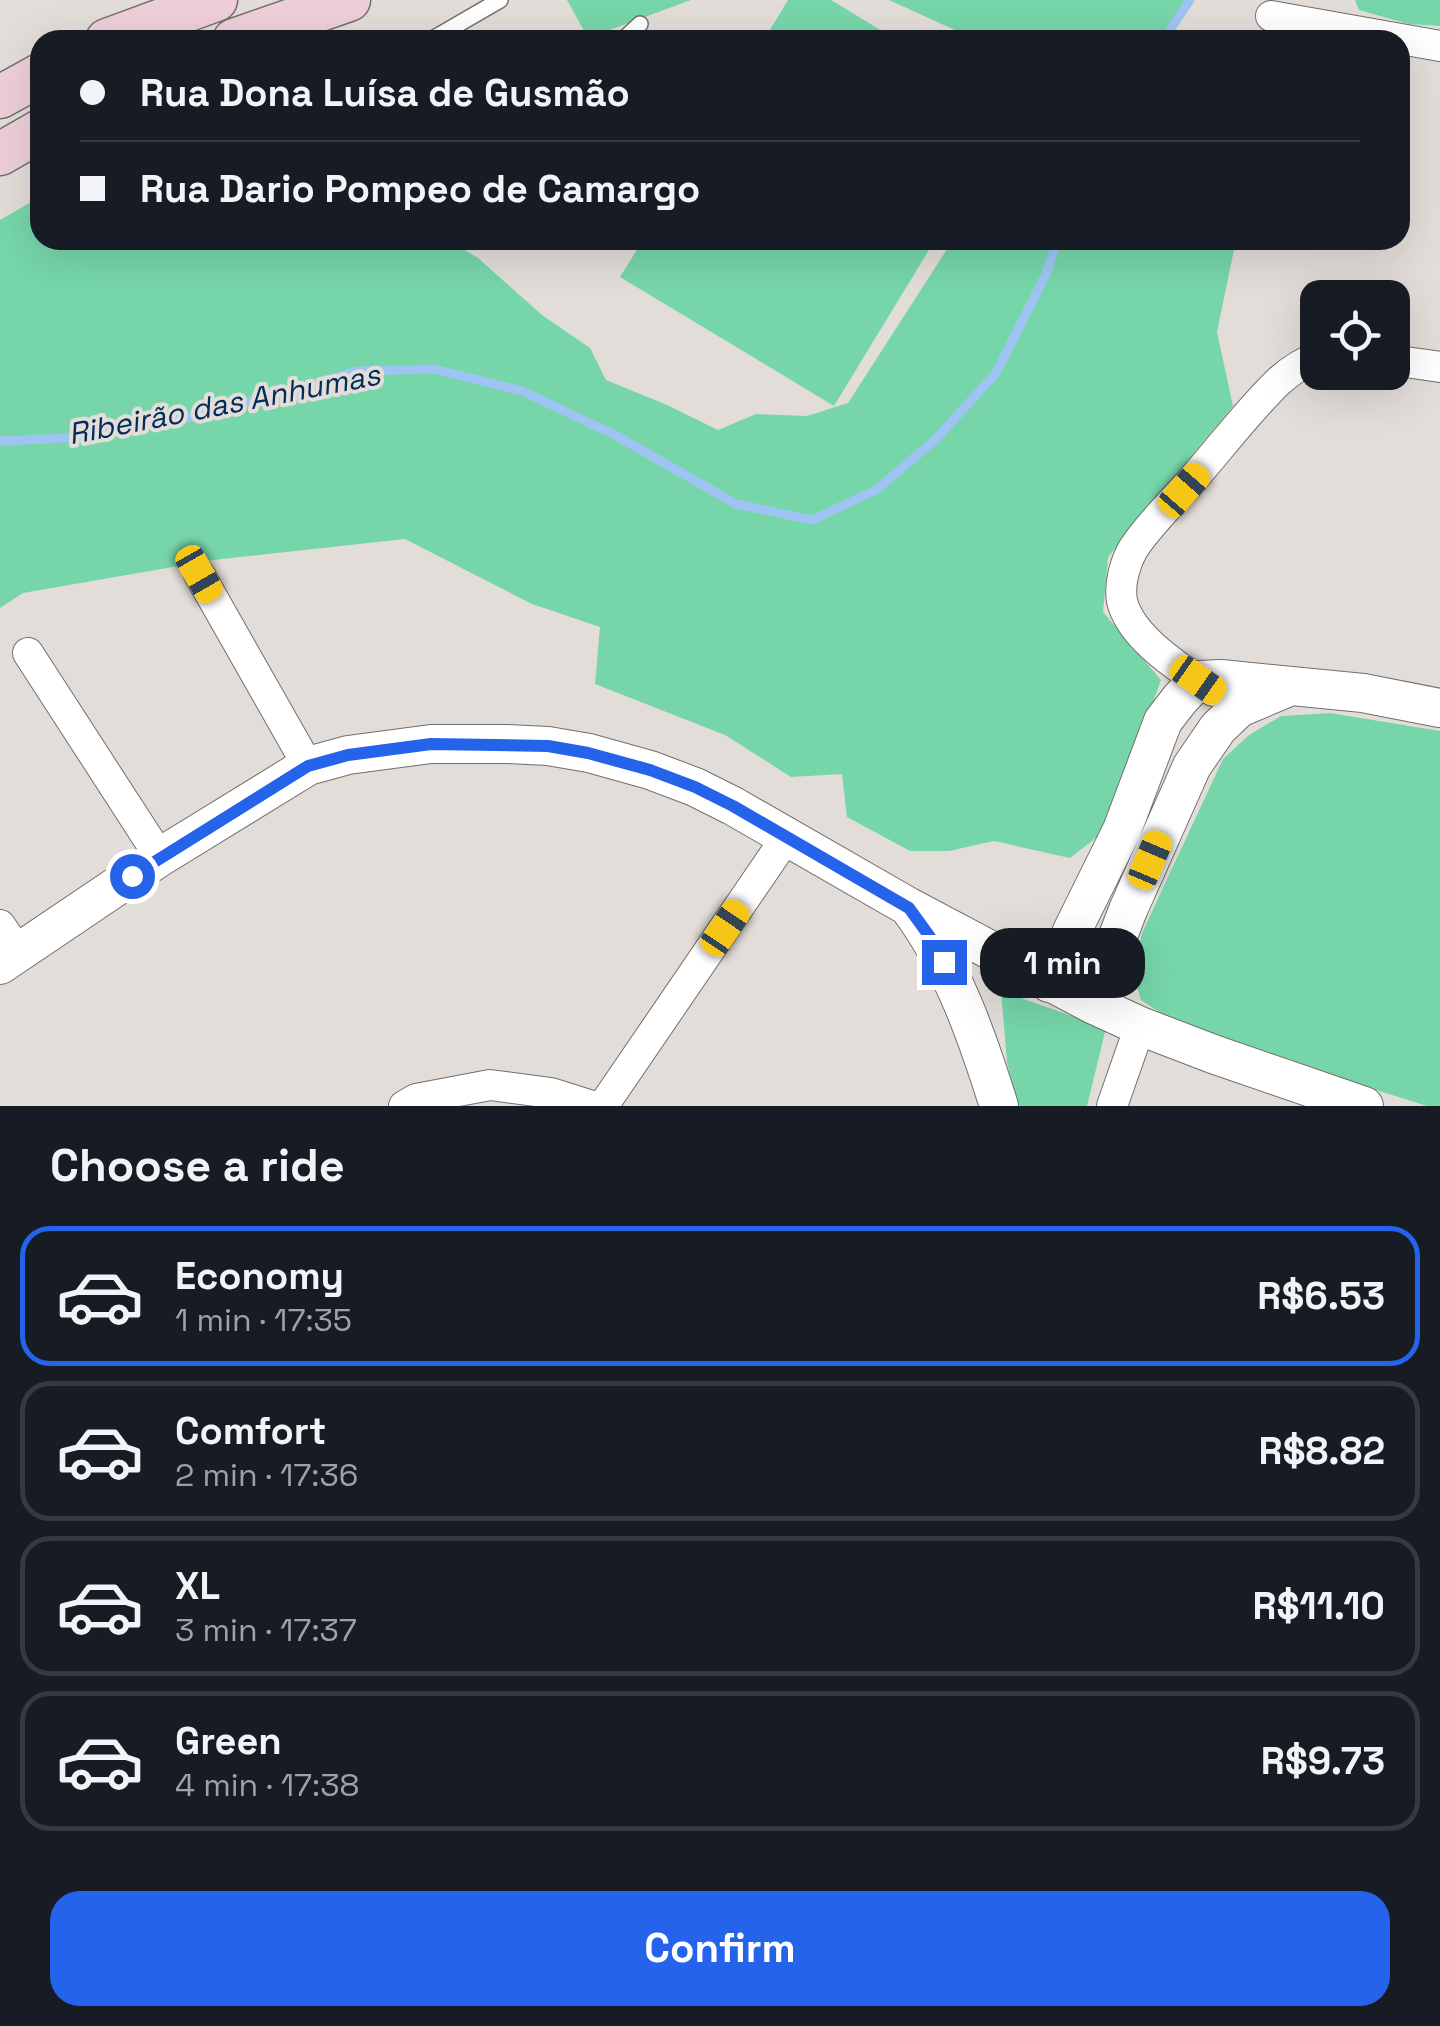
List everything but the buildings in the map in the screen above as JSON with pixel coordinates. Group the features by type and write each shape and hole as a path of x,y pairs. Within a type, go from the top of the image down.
{"main road":[{"path":"134,30 216,0"},
{"path":"263,30 350,0"},
{"path":"0,97 30,80"},
{"path":"0,154 30,138"}],"street":[{"path":"1271,16 1350,30"},
{"path":"1410,41 1440,46"},
{"path":"1410,363 1440,367"},
{"path":"1238,708 1144,638 1122,600 1122,577 1132,551 1148,530 1281,379 1300,368"},
{"path":"199,574 308,766"},
{"path":"28,653 160,856"},
{"path":"1049,983 1122,830 1163,721 1198,680 1363,693 1440,708"},
{"path":"1092,1004 1128,910 1192,766 1218,728 1238,708 1291,687"},
{"path":"6,948 308,766 348,755 431,744 548,746 650,770 695,787 909,908 1092,1004 1140,1026 1364,1106"},
{"path":"603,1106 786,838"},
{"path":"909,908 958,988 999,1106"},
{"path":"970,1020 976,990 984,976 1007,960"},
{"path":"1112,1106 1140,1026"},
{"path":"404,1106 416,1099 490,1085 551,1093 592,1106"}],"lane":[{"path":"448,30 500,0"},
{"path":"634,30 640,24"}],"green space":[{"path":"567,0 691,0 610,30 584,30"},
{"path":"788,0 831,0 880,30 770,30"},
{"path":"889,0 1192,0 1171,30 955,30"},
{"path":"1355,0 1440,0 1440,26 1409,24 1359,10"},
{"path":"30,203 30,250 465,250 542,315 590,348 606,380 718,430 756,414 807,416 848,403 947,250 1234,250 1217,332 1233,406 1108,557 1103,612 1161,680 1106,830 1070,858 994,841 949,851 910,851 847,817 842,774 791,777 725,735 595,684 600,627 532,604 405,539 213,560 23,593 0,608 0,220"},
{"path":"637,250 929,250 834,406 620,277"},
{"path":"1330,713 1440,731 1440,1106 1427,1106 1278,1059 1164,1015 1141,1000 1133,974 1142,933 1223,759 1249,735 1281,716"},
{"path":"1001,991 1106,1028 1087,1106 1017,1106 1007,1062"}],"waterway":[{"name":"Ribeirão das Anhumas","path":"1170,30 1190,0"},
{"name":"Ribeirão das Anhumas","path":"0,441 66,438 206,414 358,371 434,369 522,391 615,435 736,504 812,520 876,490 936,439 996,373 1054,250"}],"route":[{"path":"132,876 308,766 348,755 431,744 548,746 650,770 733,806 909,908 944,962"}]}
